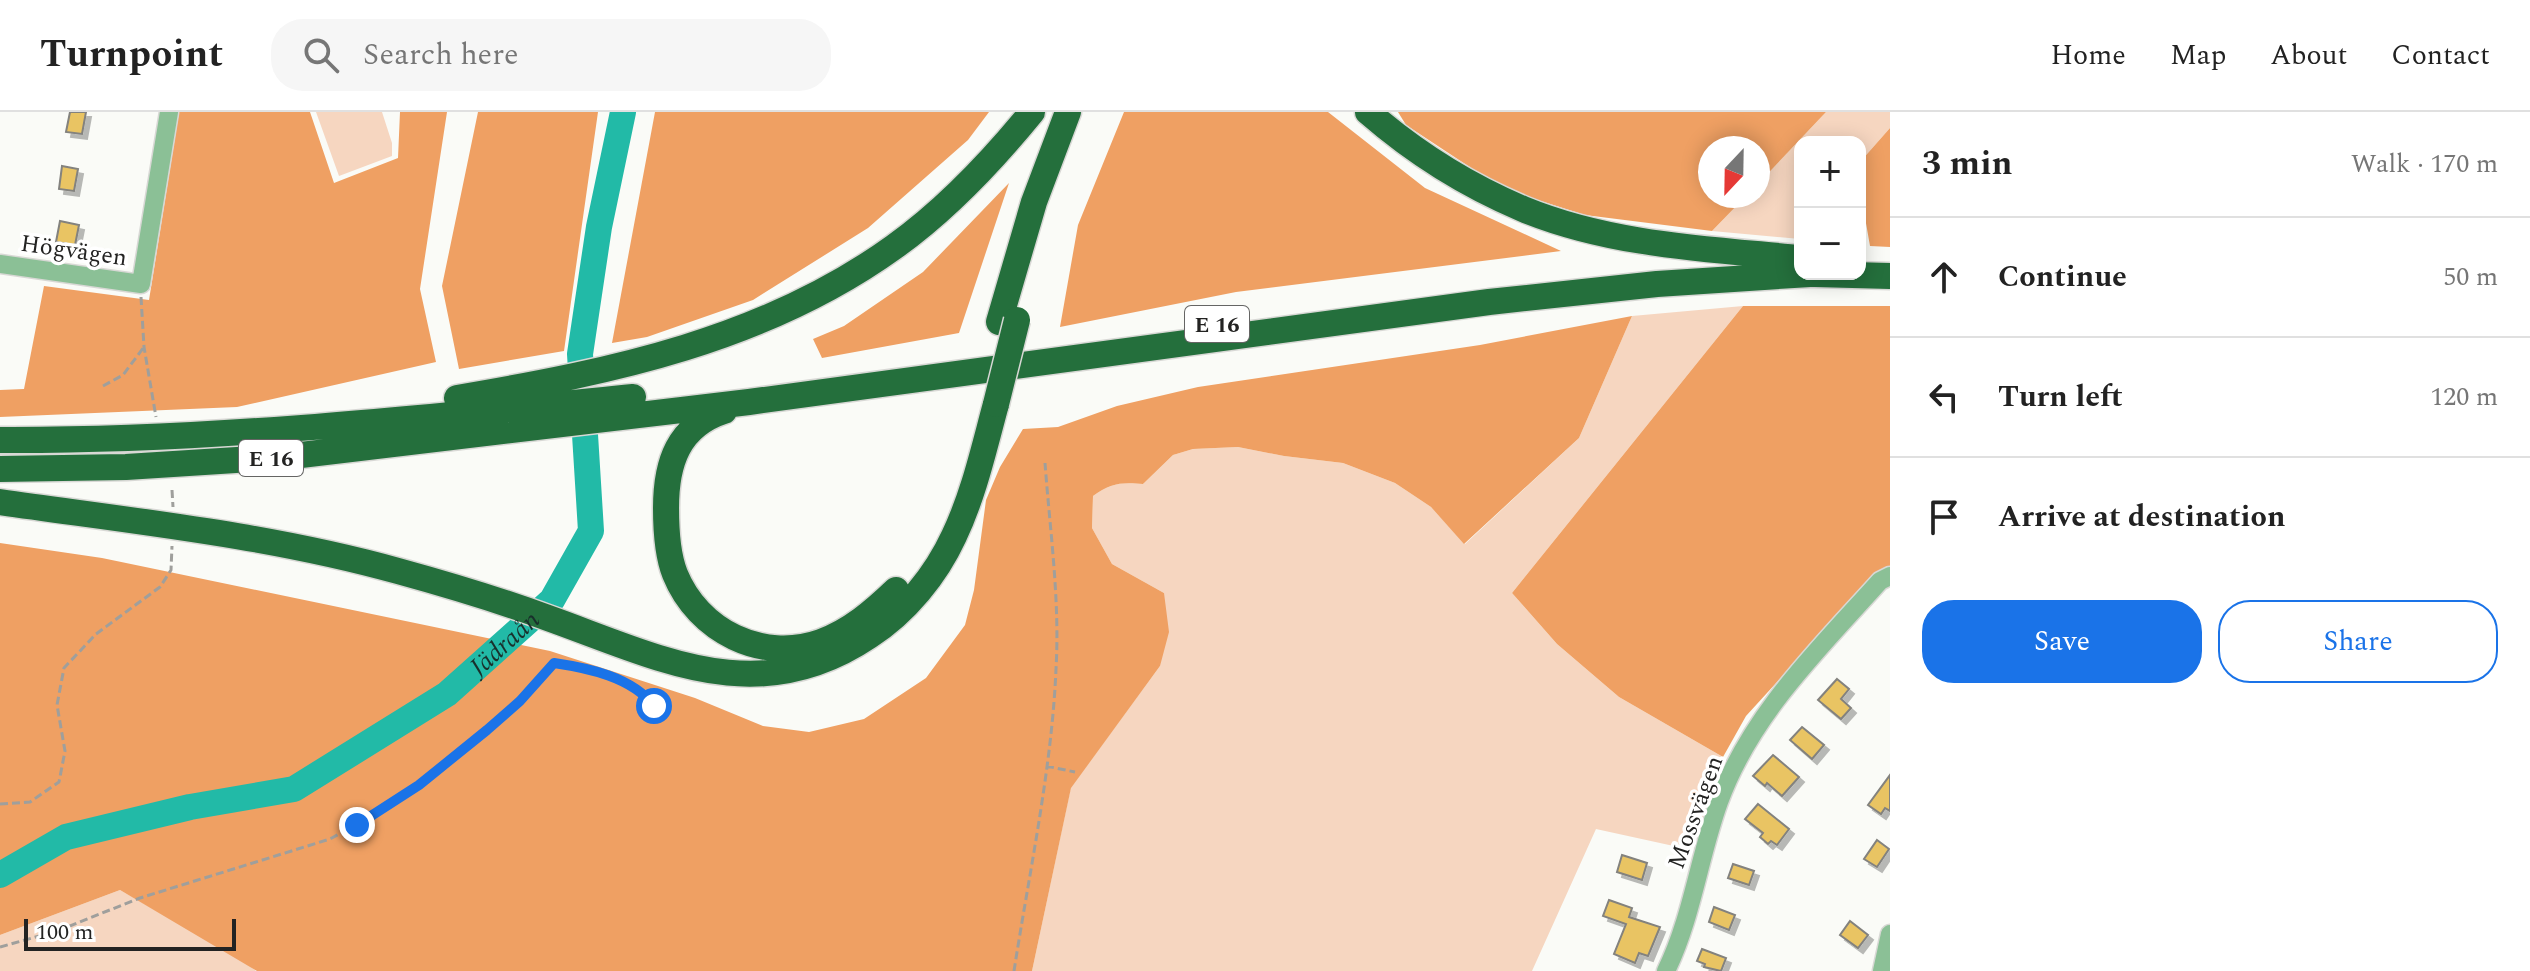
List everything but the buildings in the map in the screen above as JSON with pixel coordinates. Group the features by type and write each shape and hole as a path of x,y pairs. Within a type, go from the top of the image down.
{"highway":[{"path":"542,405 636,362 753,325 847,277 895,247 936,214 979,172 1032,112"},
{"path":"0,502 316,552 384,567 510,604 680,664 711,670 775,674 825,660 883,627 914,597 935,570 954,537 967,504 1034,202 1068,112"},
{"path":"1008,321 1088,112"},
{"path":"1368,112 1423,156 1490,194 1526,210 1576,226 1626,237 1794,258"},
{"name":"E 16","path":"633,406 898,367 1489,288 1652,270 1794,259"},
{"path":"1866,261 1890,262"},
{"name":"E 16","path":"0,440 123,438 281,428 542,405 749,402 1489,302 1657,284 1794,275"},
{"name":"E 16","path":"1866,275 1890,276"},
{"path":"749,402 715,414 692,427 673,453 666,491 668,548 674,572 685,594 715,627 731,637 776,648 819,643 845,631 899,587 920,560 943,518 987,405"},
{"name":"E 16","path":"0,469 196,464 449,439 542,405"}],"street":[{"path":"141,284 169,112"},
{"name":"Högvägen","path":"0,264 141,284"},
{"name":"Mossvägen","path":"1666,971 1684,924 1719,802 1748,740 1779,694 1880,581 1890,576"},
{"path":"1882,971 1890,934"}],"path":[{"path":"141,284 144,347 157,420"},
{"path":"103,386 123,375 144,347"},
{"path":"1014,971 1046,766 1056,673 1057,636 1045,463"},
{"path":"172,490 173,507"},
{"path":"0,804 30,802 59,782 65,751 57,705 64,668 96,634 160,587 171,570 173,536"},
{"path":"0,947 57,931 140,898 330,839 419,785 520,701 554,663 577,666 622,682 644,693 654,706"},
{"path":"1046,766 1075,772"}],"shaded area":[{"path":"179,112 310,112 334,183 398,158 400,112 447,112 420,289 436,362 237,407 0,417 0,390 24,389 44,286 149,300"},
{"path":"316,112 382,112 392,143 392,156 339,176"},
{"path":"478,112 598,112 564,351 459,369 442,286"},
{"path":"655,112 989,112 968,140 868,228 753,300 647,337 612,343"},
{"path":"1124,112 1328,112 1425,188 1561,251 1236,292 1060,327 1078,225"},
{"path":"1398,112 1826,112 1803,136 1794,136 1794,146 1770,171 1770,136 1698,136 1698,208 1734,208 1712,231 1585,215 1503,189 1406,125"},
{"path":"1826,112 1890,112 1890,128 1866,155 1866,136 1803,136"},
{"path":"1890,128 1890,247 1870,246 1866,223 1866,155"},
{"path":"1794,146 1794,238 1712,231 1734,208 1770,208 1770,171"},
{"path":"1009,183 959,333 822,358 813,339 844,326 923,272"},
{"path":"1743,306 1512,593 1557,644 1619,697 1723,757 1692,850 1596,829 1532,971 1032,971 1071,787 1160,666 1164,593 1112,564 1092,528 1093,496 1116,484 1143,484 1173,455 1193,449 1238,447 1343,463 1395,483 1431,507 1465,544 1579,438 1632,316"},
{"path":"1743,306 1890,306 1890,567 1887,566 1870,580 1746,716 1723,757 1619,697 1557,644 1512,593"},
{"path":"1632,316 1579,438 1464,544 1431,507 1395,483 1343,463 1238,447 1193,449 1173,455 1143,484 1116,484 1093,496 1092,528 1112,564 1164,593 1169,632 1160,666 1071,788 1032,971 257,971 120,890 0,935 0,543 102,558 550,651 695,698 763,726 809,732 864,719 926,678 965,625 974,590 986,500 1000,467 1023,429 1058,427 1117,406 1198,387 1480,345"},
{"path":"120,890 256,971 0,971 0,935"}],"waterway":[{"name":"Jädraån","path":"0,875 66,837 190,807 294,789 447,694 552,600 591,531 580,354 599,227 623,112"}],"route":[{"path":"357,825 419,785 487,730 520,701 554,663 577,666 634,687 644,693 654,706"}]}
